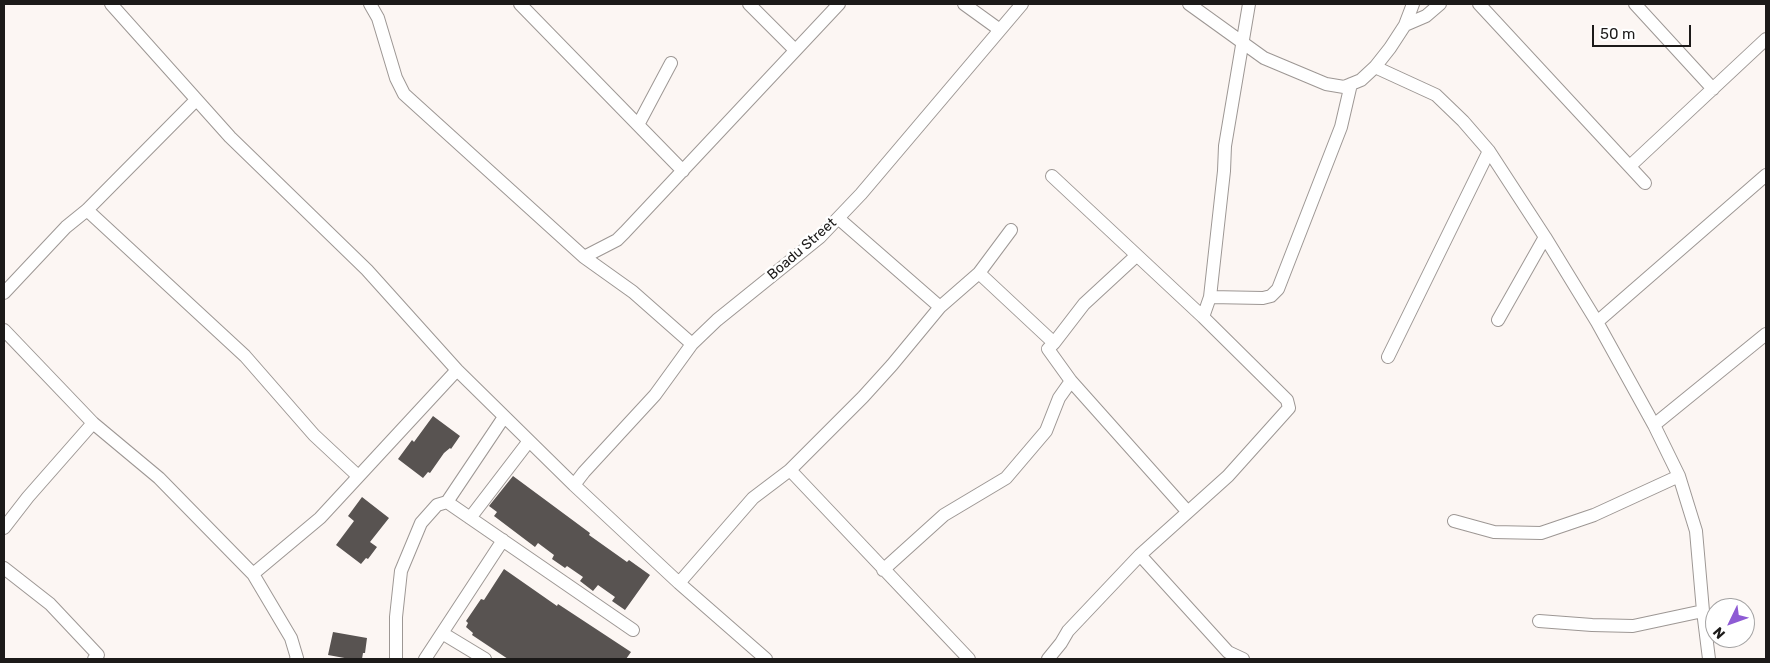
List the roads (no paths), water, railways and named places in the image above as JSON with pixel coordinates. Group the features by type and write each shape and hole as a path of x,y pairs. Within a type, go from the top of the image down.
{"street":[{"path":"111,4 230,137 367,270 457,370 574,485 766,659"},
{"path":"370,4 378,18 396,78 404,94 584,257 633,292 692,344"},
{"path":"520,4 683,171"},
{"path":"749,4 795,50"},
{"path":"584,257 617,240 839,4"},
{"path":"964,4 1000,30"},
{"name":"Boadu Street","path":"574,485 654,395 692,344 717,320 820,237 861,194 1022,4"},
{"path":"1188,4 1264,58 1326,84 1344,87 1361,80 1375,67 1405,25 1413,4"},
{"path":"1203,317 1210,297 1224,171 1224,146 1249,4"},
{"path":"1405,25 1426,16 1440,4"},
{"path":"1479,4 1645,183"},
{"path":"1635,4 1713,89"},
{"path":"1630,166 1766,39"},
{"path":"638,125 671,63"},
{"path":"1375,67 1436,95 1463,121 1489,151 1597,322 1679,476 1696,531 1709,659"},
{"path":"1210,297 1263,298 1271,296 1278,289 1341,127 1351,84"},
{"path":"4,294 66,227 87,210 196,100"},
{"path":"1388,357 1489,151"},
{"path":"1048,659 1068,631 1140,555 1228,476 1288,408 1287,400 1203,317 1052,176"},
{"path":"1597,322 1766,176"},
{"path":"87,210 245,356 314,435 358,476"},
{"path":"838,218 940,307"},
{"path":"680,583 753,498 790,470 869,391 940,307 979,273 1011,230"},
{"path":"1498,320 1545,237"},
{"path":"1136,256 1084,304 1048,349 1071,381 1187,511"},
{"path":"979,273 1054,342"},
{"path":"4,330 93,423 159,478 254,574 291,638 296,659"},
{"path":"1654,426 1766,334"},
{"path":"254,574 320,518 457,370"},
{"path":"883,570 944,516 1006,478 1046,431 1059,398 1071,381"},
{"path":"396,659 396,617 401,571 421,523 438,506 447,502 504,417"},
{"path":"4,528 28,497 93,423"},
{"path":"470,518 529,441"},
{"path":"790,470 969,659"},
{"path":"1454,520 1494,532 1542,533 1594,515 1679,476"},
{"path":"447,502 633,630"},
{"path":"425,659 502,540"},
{"path":"1140,555 1228,652 1242,659"},
{"path":"4,568 50,604 98,655 94,659"},
{"path":"1539,621 1633,626 1703,611"},
{"path":"442,633 485,659"}]}
